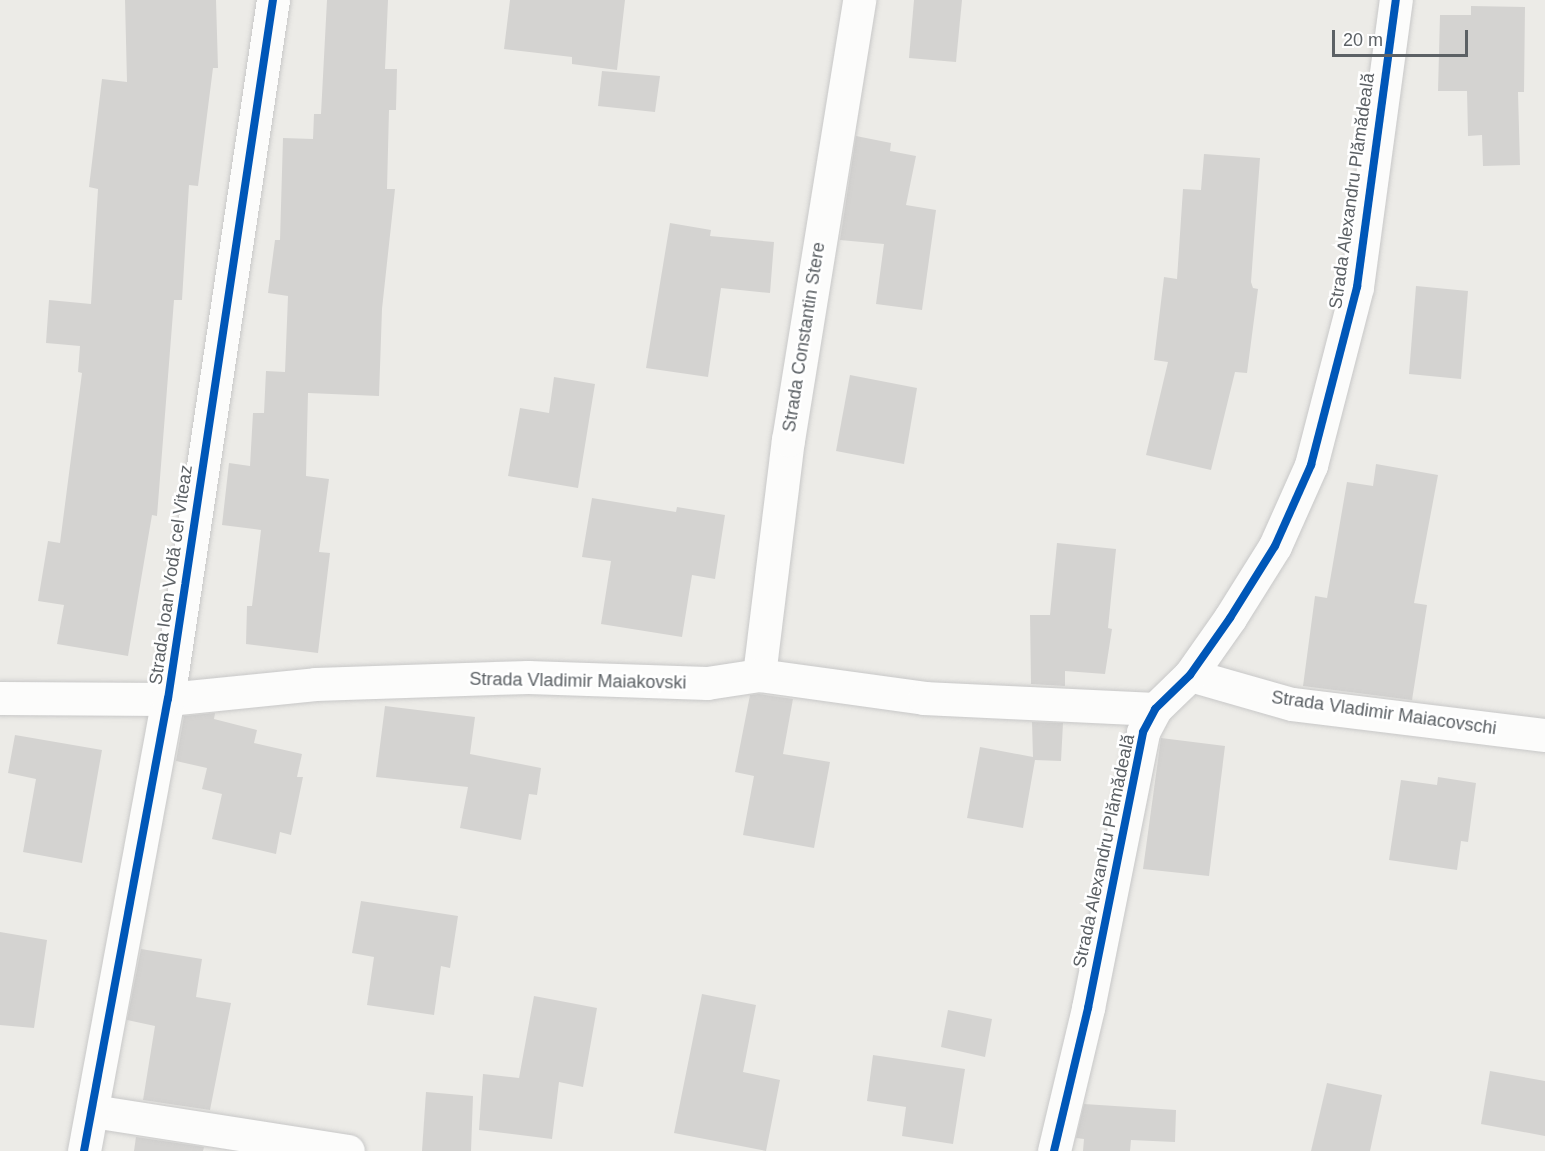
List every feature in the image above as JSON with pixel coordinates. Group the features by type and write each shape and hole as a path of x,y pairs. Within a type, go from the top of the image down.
{"street":[{"name":"Strada Ioan Vodă cel Viteaz","path":"84,1151 168,699 273,0"},
{"name":"Strada Constantin Stere","path":"759,675 788,440 859,0"},
{"name":"Strada Alexandru Plămădeală","path":"1054,1151 1088,1008 1143,732 1155,709 1190,675 1275,546 1311,465 1357,287 1396,0"},
{"name":"Strada Vladimir Maiakovski","path":"0,699 168,699 315,684 528,677 707,683 759,675 924,698 1155,709"},
{"name":"Strada Vladimir Maiacovschi","path":"1190,675 1292,704 1545,735"},
{"path":"93,1111 348,1151"}],"building":[{"path":"125,0 216,0 218,68 213,68 198,186 189,185 182,300 174,300 157,516 152,515 128,656 57,644 64,605 38,601 48,541 60,543 82,373 78,372 80,346 46,343 49,300 91,304 98,189 89,187 102,79 127,82"},
{"path":"327,0 388,0 385,69 397,69 396,110 389,110 387,189 395,189 382,309 379,396 308,393 306,476 329,479 319,552 330,553 318,653 246,644 247,606 252,606 261,530 222,525 229,463 250,466 253,413 264,413 266,371 285,372 288,296 268,293 275,240 280,240 283,138 313,139 314,114 321,114"},
{"path":"510,0 625,0 617,70 572,64 572,57 504,49"},
{"path":"914,0 962,0 956,62 909,58"},
{"path":"1471,6 1525,7 1524,92 1518,92 1520,165 1483,166 1482,135 1468,136 1467,91 1438,91 1440,15 1471,15"},
{"path":"602,71 660,76 655,112 598,106"},
{"path":"856,136 891,143 890,151 916,156 906,205 936,210 922,310 876,304 884,244 840,240"},
{"path":"1204,154 1260,158 1251,282 1253,288 1258,289 1247,373 1235,372 1211,470 1146,455 1168,362 1154,360 1164,277 1177,279 1183,189 1201,190"},
{"path":"670,223 711,230 710,236 774,242 770,293 721,288 708,377 646,368"},
{"path":"1416,286 1468,291 1461,379 1409,374"},
{"path":"850,375 917,388 904,464 836,451"},
{"path":"554,377 595,384 578,488 508,476 520,408 549,413"},
{"path":"1376,464 1438,475 1414,603 1427,605 1412,700 1303,686 1315,596 1327,598 1347,482 1373,486"},
{"path":"592,498 676,512 677,507 725,515 715,579 692,575 682,637 601,624 611,561 582,557"},
{"path":"1057,543 1116,549 1108,628 1112,629 1105,674 1065,671 1065,686 1031,684 1030,615 1050,615"},
{"path":"759,694 793,699 783,754 830,762 814,848 743,835 754,776 735,772 750,695"},
{"path":"385,706 475,717 470,754 541,768 537,795 529,794 521,840 460,828 468,787 376,777"},
{"path":"215,713 214,719 257,730 254,743 302,754 297,777 303,777 291,835 280,832 276,854 212,839 222,794 202,789 207,768 176,761 184,716"},
{"path":"1032,722 1063,723 1061,761 1035,760 1023,828 967,818 980,747 1033,757"},
{"path":"15,735 102,750 82,863 23,852 36,779 8,773"},
{"path":"1161,738 1225,746 1209,876 1143,869"},
{"path":"1438,777 1476,783 1468,842 1461,841 1457,870 1389,860 1401,780 1437,785"},
{"path":"361,901 458,916 450,968 441,966 434,1015 367,1005 374,957 352,953"},
{"path":"0,932 47,940 34,1028 0,1025"},
{"path":"141,949 202,959 196,997 231,1003 210,1110 143,1100 155,1026 127,1020"},
{"path":"702,994 756,1005 743,1072 780,1080 766,1151 674,1133"},
{"path":"534,996 597,1008 583,1087 559,1082 552,1139 479,1130 483,1074 519,1078"},
{"path":"948,1010 992,1019 985,1057 941,1047"},
{"path":"873,1055 965,1069 953,1144 902,1136 906,1107 867,1101"},
{"path":"1490,1071 1545,1081 1545,1136 1481,1124"},
{"path":"1327,1083 1382,1095 1370,1151 1311,1151"},
{"path":"426,1092 473,1096 471,1151 422,1151"},
{"path":"1084,1104 1176,1110 1175,1142 1131,1140 1130,1151 1083,1151 1084,1139 1076,1138"},
{"path":"136,1137 204,1147 203,1151 134,1151"}],"cycle path":[{"path":"84,1151 168,699 273,0"},
{"path":"1054,1151 1088,1008 1143,732 1155,709 1190,675 1230,618 1275,546 1311,465 1357,287 1396,0"}]}
